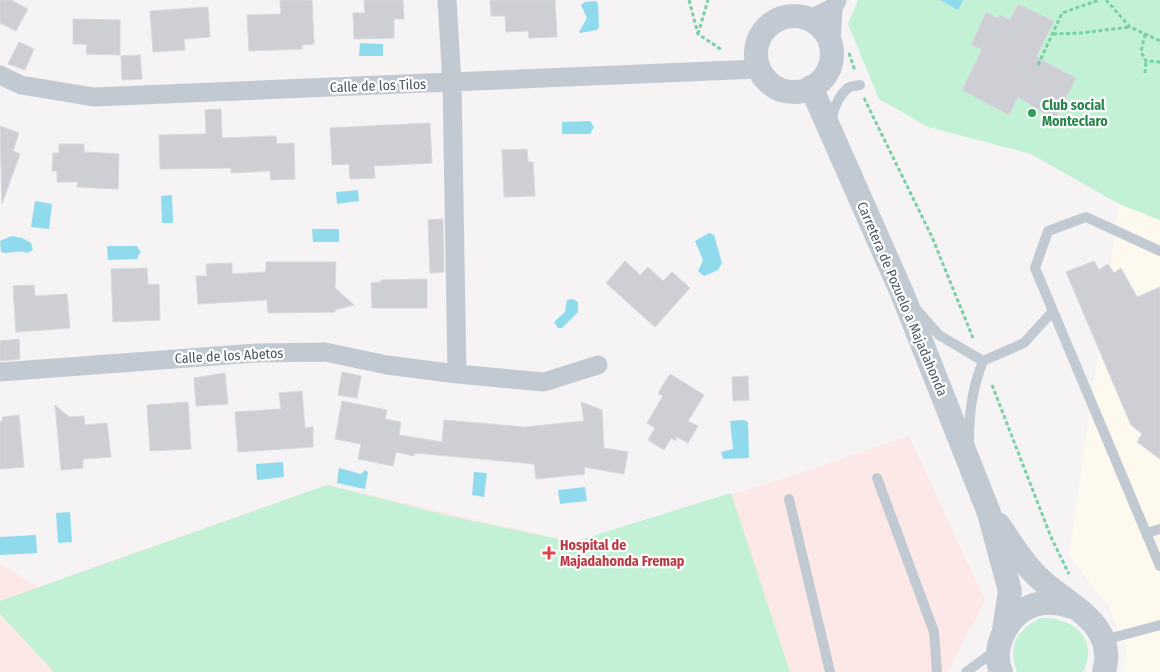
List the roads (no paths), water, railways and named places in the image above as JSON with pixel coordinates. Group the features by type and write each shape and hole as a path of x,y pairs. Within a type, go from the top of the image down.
{"street":[{"path":"447,0 452,83 457,374"},
{"path":"810,19 835,4"},
{"path":"831,44 825,32 810,19 794,16 780,9 760,38 756,57 759,69 766,79 776,87 787,91 800,91 811,88 822,80 829,69 832,57 831,44 835,4"},
{"name":"Calle de los Tilos","path":"0,75 21,85 94,97 759,69"},
{"name":"Carretera de Pozuelo a Majadahonda","path":"811,88 902,293 989,513 1010,590 1001,639 1001,672"},
{"name":"Calle de los Abetos","path":"0,372 256,353 325,352 387,365 544,382 598,365"},
{"name":"Carretera de Pozuelo a Majadahonda","path":"989,513 1036,576 1093,621 1104,640"},
{"path":"1001,639 1018,614 1036,604 1056,602 1076,608"},
{"path":"1104,640 1106,655 1104,672"}],"lane":[{"path":"837,146 832,117 838,102 848,88 860,85"},
{"path":"1160,251 1086,217 1048,231 1035,268 1160,566"},
{"path":"902,293 939,335 982,361"},
{"path":"969,464 969,409 982,361 1024,343 1052,312"},
{"path":"876,478 934,632 937,672"},
{"path":"789,499 830,672"},
{"path":"1146,533 1160,529"},
{"path":"1104,640 1160,625"},
{"path":"966,672 1001,639"}],"water":[{"path":"940,0 963,0 958,10"},
{"path":"596,1 598,4 599,27 597,30 580,33 587,18 581,5 585,2"},
{"path":"360,43 383,44 383,56 359,56"},
{"path":"590,121 594,127 590,134 562,134 562,122"},
{"path":"358,190 359,201 337,204 336,192"},
{"path":"172,195 173,223 162,223 161,196"},
{"path":"35,201 52,204 49,229 31,227"},
{"path":"312,229 339,229 339,242 313,242"},
{"path":"709,233 714,235 722,263 718,270 704,276 698,271 703,260 695,241"},
{"path":"12,236 22,238 31,243 33,250 27,253 1,252 0,241"},
{"path":"107,246 137,246 141,253 138,255 138,259 108,260"},
{"path":"572,299 578,302 578,312 562,328 558,328 554,322 565,312 567,300"},
{"path":"744,420 748,422 749,458 723,459 721,452 733,449 730,421"},
{"path":"283,462 284,477 257,480 256,464"},
{"path":"339,468 361,474 365,470 368,472 365,489 337,483"},
{"path":"474,472 487,473 484,497 472,495"},
{"path":"585,487 587,501 560,504 558,490"},
{"path":"70,512 72,542 58,543 56,513"},
{"path":"36,535 37,553 0,555 0,537"}],"place":[{"name":"Club social Monteclaro","path":"1032,113"},
{"name":"Hospital de Majadahonda Fremap","path":"549,553"}]}
